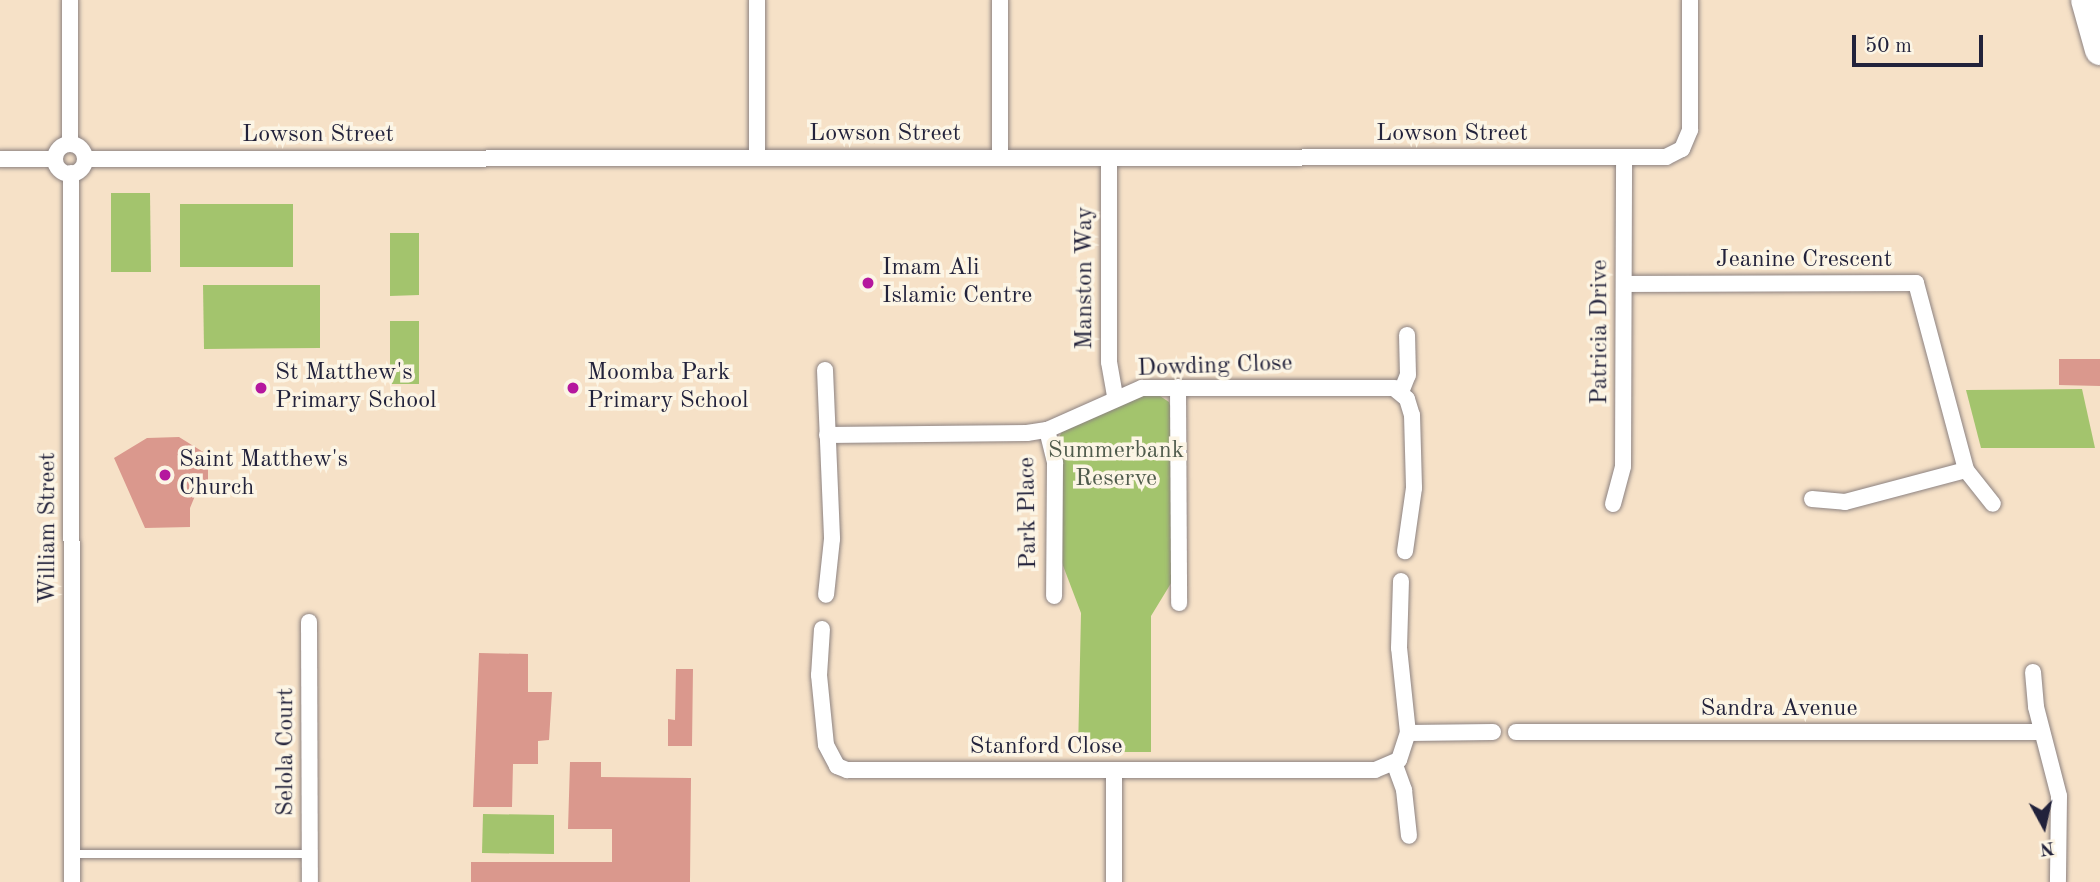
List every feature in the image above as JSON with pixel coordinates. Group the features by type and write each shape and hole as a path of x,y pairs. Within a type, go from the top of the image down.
{"highway":[{"path":"2086,0 2100,50"}],"street":[{"path":"70,0 70,144"},
{"path":"757,0 757,158"},
{"path":"1000,0 1000,158"},
{"name":"Lowson Street","path":"85,159 1666,157 1682,149 1690,130 1690,0"},
{"path":"70,144 79,147 85,159 82,168 71,173 62,171 55,159 61,147 70,144"},
{"name":"Manston Way","path":"1109,158 1109,362 1115,397"},
{"name":"Patricia Drive","path":"1613,504 1623,466 1624,158"},
{"path":"0,159 55,159"},
{"name":"William Street","path":"71,173 72,882"},
{"name":"Jeanine Crescent","path":"1624,284 1916,283 1966,470 1993,504"},
{"path":"1405,551 1414,457 1410,406 1401,392 1408,374 1407,335"},
{"path":"825,370 832,539 826,595"},
{"name":"Dowding Close","path":"827,435 1047,430 1115,397 1142,388 1386,386 1401,392"},
{"path":"1178,387 1179,603"},
{"name":"Park Place","path":"1047,430 1055,463 1054,596"},
{"path":"1812,499 1844,502 1966,470"},
{"path":"1401,581 1399,648 1408,733 1405,750 1395,765 1404,790 1409,836"},
{"name":"Selola Court","path":"309,622 310,882"},
{"name":"Stanford Close","path":"822,629 821,708 826,745 837,766 860,771 1114,771 1375,770 1395,765"},
{"path":"2033,672 2042,732 2059,796 2059,882"},
{"path":"1408,733 1493,732"},
{"name":"Sandra Avenue","path":"1516,732 2042,732"},
{"path":"1114,771 1114,882"}],"lane":[{"path":"72,854 310,853"}],"green space":[{"path":"111,193 150,193 151,272 111,272"},
{"path":"180,204 293,204 293,267 180,267"},
{"path":"390,233 419,233 419,295 390,296"},
{"path":"203,285 320,285 320,348 204,349"},
{"path":"390,321 419,321 419,384 390,384"},
{"path":"2082,389 2095,448 1981,448 1966,390"},
{"name":"Summerbank Reserve","path":"1139,395 1160,396 1169,402 1172,411 1173,580 1151,616 1151,752 1078,752 1081,613 1062,563 1056,444 1063,429"},
{"path":"483,814 554,815 554,854 482,853"}],"building":[{"path":"2059,359 2100,359 2100,386 2059,385"},
{"name":"Saint Matthew's Church","path":"179,437 208,455 208,491 197,491 190,508 190,527 145,528 114,458 147,438"},
{"path":"479,653 528,654 528,692 552,692 549,740 538,741 538,764 513,764 512,807 473,807"},
{"path":"676,669 693,669 692,746 668,746 668,719 675,720"},
{"path":"570,762 601,762 601,777 691,778 690,882 471,882 471,862 612,862 612,829 568,829"}],"place":[{"name":"Imam Ali Islamic Centre","path":"868,283"},
{"name":"St Matthew's Primary School","path":"261,388"},
{"name":"Moomba Park Primary School","path":"573,388"},
{"name":"Saint Matthew's Church","path":"165,475"}]}
